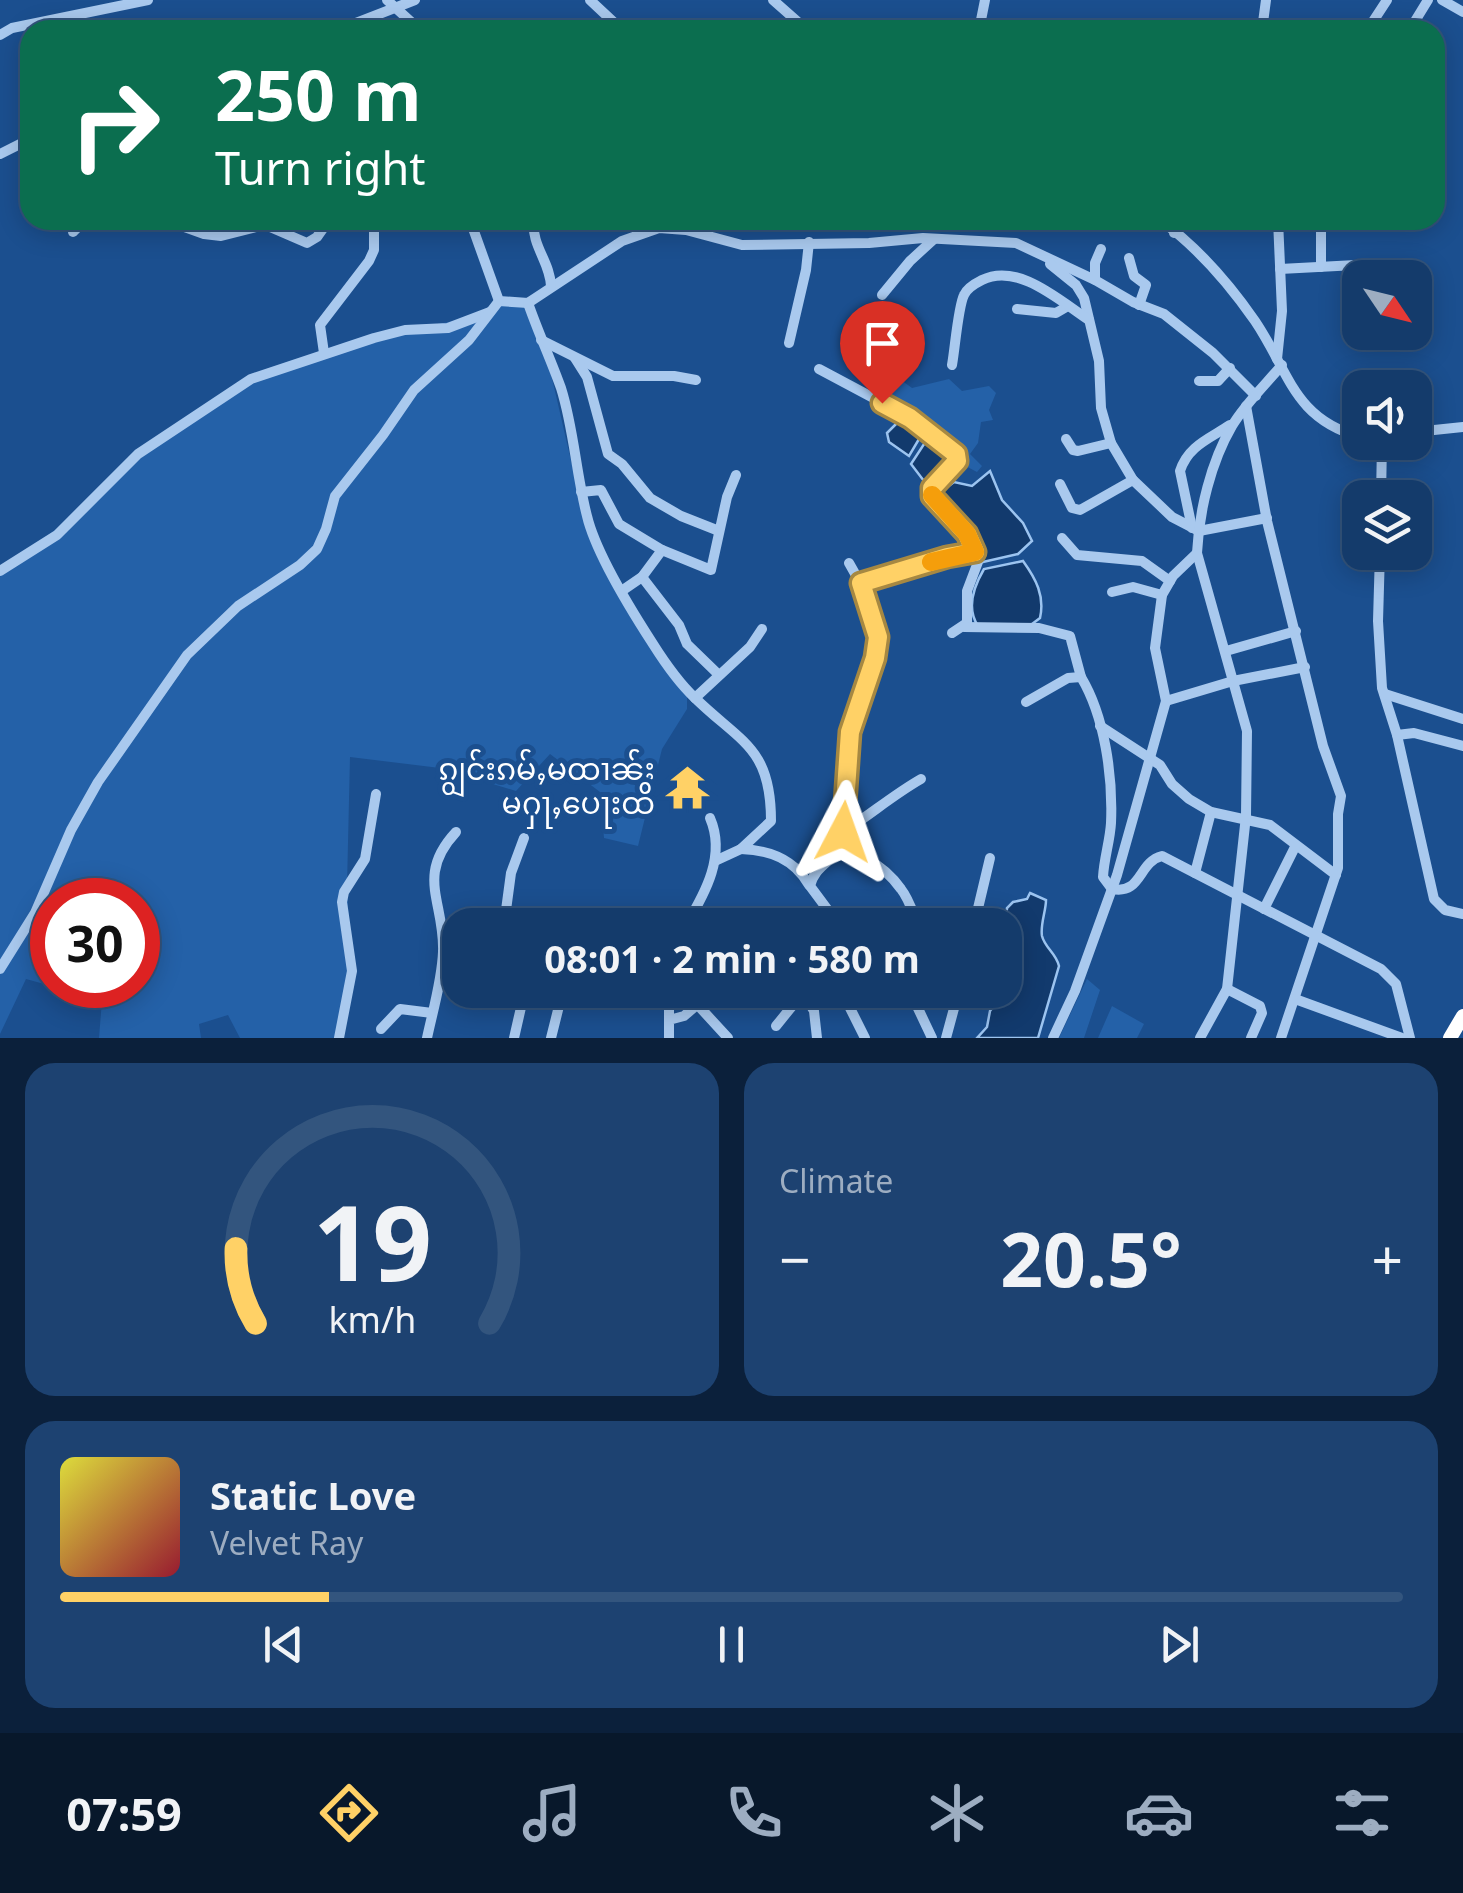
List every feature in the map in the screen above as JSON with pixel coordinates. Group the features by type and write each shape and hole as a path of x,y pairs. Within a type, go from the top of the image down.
{"highway":[{"path":"1450,1038 1463,1016"}],"street":[{"path":"51,20 148,0"},
{"path":"358,20 392,3 415,0"},
{"path":"590,0 611,20"},
{"path":"772,0 795,20"},
{"path":"1442,0 1463,12"},
{"path":"193,230 221,236 244,230"},
{"path":"277,230 307,242 323,230"},
{"path":"324,353 320,325 369,261 374,250 374,230"},
{"path":"474,230 499,301"},
{"path":"534,230 534,243 550,271 551,286"},
{"path":"499,301 528,303 622,242 654,230"},
{"path":"686,230 742,244 934,239 1016,243 1164,314 1230,368 1256,396"},
{"path":"1171,230 1231,290 1302,402 1324,424 1342,430"},
{"path":"1174,233 1177,230"},
{"path":"1274,230 1278,238"},
{"path":"1200,1038 1227,989 1246,820 1249,755 1247,731 1197,552 1180,471 1186,455 1234,422 1280,362 1278,230"},
{"path":"1321,230 1321,267"},
{"path":"882,295 934,239"},
{"path":"789,343 809,242"},
{"path":"1095,280 1102,249"},
{"path":"1038,254 1081,291 1099,361 1100,408 1112,443 1133,480 1172,517 1195,530 1267,518"},
{"path":"1129,258 1134,276 1146,285 1139,305"},
{"path":"1280,269 1342,266"},
{"path":"952,366 963,296 991,276 1014,277 1046,291 1089,320"},
{"path":"0,970 35,912 70,830 98,782 187,655 238,606 300,565 317,549 336,496 414,390 468,340 499,301"},
{"path":"528,303 562,390 588,520 602,558 652,644 695,698 756,752 770,790 770,821 741,849 715,861"},
{"path":"1017,310 1056,312 1068,306"},
{"path":"0,572 58,536 138,454 251,379 405,330 448,328 491,311"},
{"path":"541,340 613,376 696,380"},
{"path":"576,358 587,377 608,454 622,464 650,498 719,531"},
{"path":"1199,381 1218,381 1230,368"},
{"path":"819,369 910,418 956,454 957,461 932,488 932,496 967,534 978,562 968,591 964,627"},
{"path":"1246,387 1246,408 1267,518 1323,746 1341,796 1336,876 1281,1038"},
{"path":"1195,530 1214,466 1234,422"},
{"path":"1432,430 1463,427"},
{"path":"1066,439 1078,451 1112,443"},
{"path":"582,492 601,490 619,524 708,571 736,475"},
{"path":"1060,484 1072,508 1080,510 1133,480"},
{"path":"1062,538 1077,555 1142,561 1170,581"},
{"path":"623,590 642,576 662,550"},
{"path":"861,583 975,552"},
{"path":"1053,1038 1074,991 1134,824 1148,758 1166,701 1155,648 1162,595 1197,552"},
{"path":"834,857 843,832 850,732 875,658 878,637 861,583 849,563"},
{"path":"1379,570 1382,688 1397,735 1434,899 1444,910 1463,914"},
{"path":"642,576 687,644 718,674"},
{"path":"1112,592 1133,587 1162,595"},
{"path":"952,633 964,627 1038,628 1070,636 1081,677 1092,695 1110,782 1111,817 1104,877 1112,888 1132,888 1156,856 1162,856 1237,893 1381,969 1396,984 1410,1038"},
{"path":"695,698 750,647 762,629"},
{"path":"1226,652 1296,631"},
{"path":"1166,701 1234,681 1305,667"},
{"path":"1026,702 1068,678 1081,677"},
{"path":"1385,694 1463,719"},
{"path":"1100,726 1160,765 1188,799 1211,812 1270,825 1336,876"},
{"path":"1397,735 1414,733 1463,746"},
{"path":"843,832 868,817 887,798 921,779"},
{"path":"338,1038 352,978 342,915 344,892 365,859 376,794"},
{"path":"1195,873 1211,812"},
{"path":"694,908 715,861 718,836 710,818"},
{"path":"442,923 433,874 436,858 456,832"},
{"path":"506,908 511,873 524,838"},
{"path":"1264,909 1295,847"},
{"path":"741,849 758,850 795,865 826,908"},
{"path":"810,886 815,872 834,857 858,854 903,890 911,908"},
{"path":"978,908 990,858"},
{"path":"427,1038 442,965"},
{"path":"1227,989 1260,1006 1262,1012 1251,1038"},
{"path":"1295,999 1402,1038"},
{"path":"514,1038 521,1008"},
{"path":"551,1038 558,1008"},
{"path":"669,1008 669,1038"},
{"path":"669,1020 684,1016 693,1008"},
{"path":"702,1008 728,1038"},
{"path":"776,1026 791,1008"},
{"path":"812,1008 817,1038"},
{"path":"850,1008 864,1038"},
{"path":"917,1008 932,1038"},
{"path":"946,1038 954,1008"},
{"path":"382,1029 400,1009 432,1013"}],"shaded area":[{"path":"528,298 596,542 619,587 687,695 687,709 662,749 638,846 604,838 600,792 550,754 516,791 440,768 350,757 347,886 351,965 340,1038 240,1038 228,1015 199,1024 201,1038 99,1038 101,1008 160,1008 160,878 30,878 30,980 26,979 0,1034 0,567 88,508 178,423 282,366 369,337 475,317 497,300"},
{"path":"949,379 962,391 989,386 996,393 989,410 993,420 981,422 978,443 970,454 982,466 977,472 956,461 944,442 882,404 901,380 912,388"},
{"path":"898,422 916,425 922,434 909,456 889,442 887,433"},
{"path":"926,441 942,449 951,463 940,478 927,485 911,464"},
{"path":"990,471 1002,500 1023,523 1032,541 1018,554 983,562 966,525 937,495 954,482 972,486"},
{"path":"1023,561 1038,588 1040,618 1032,624 978,626 972,612 973,597 984,569"},
{"path":"1030,893 1046,900 1042,936 1059,966 1038,1038 977,1038 987,1027 992,1008 1022,1008 1022,908 1007,908 1013,902 1027,899"},
{"path":"1087,979 1100,990 1084,1038 1059,1038"},
{"path":"1112,1006 1144,1024 1137,1038 1098,1038"}],"slow traffic":[{"path":"931,562 975,552 967,534 932,495"}],"place":[{"name":"ၵျွင်းၵမ်ႇမထၢၼ်း မႁႃႇပေႃးထိ","path":"688,787"}],"route":[{"path":"843,832 850,732 875,658 878,637 861,583 975,552 967,534 932,496 932,488 957,461 956,454 910,418 882,403"}]}
